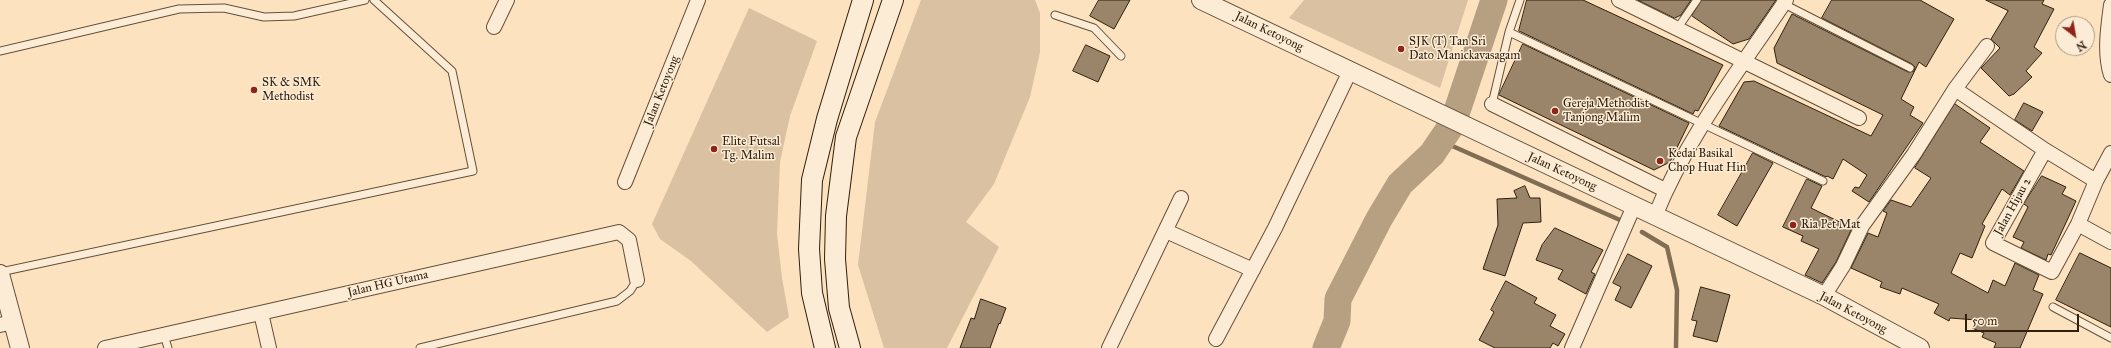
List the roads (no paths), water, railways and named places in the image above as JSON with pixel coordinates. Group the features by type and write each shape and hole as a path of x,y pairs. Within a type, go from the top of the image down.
{"main road":[{"path":"824,348 812,285 809,249 812,180 826,119 863,0"},
{"path":"850,348 839,308 835,259 836,216 846,137 894,0"}],"street":[{"path":"494,27 507,0"},
{"name":"Jalan Ketoyong","path":"625,182 698,0"},
{"name":"Jalan Ketoyong","path":"1201,0 1824,296 1920,348"},
{"path":"1619,0 1859,118"},
{"path":"1655,216 1665,190 1693,137 1785,2"},
{"path":"2111,5 2108,36 2109,68 2111,75"},
{"path":"1824,296 1843,266 1862,226 1914,154 1955,89 1987,46"},
{"path":"1216,339 1253,270 1350,71"},
{"path":"1955,89 2045,150 2096,181"},
{"path":"1492,104 1665,190"},
{"name":"Jalan Hijau 2","path":"2045,150 1993,243 2052,272 2078,224 2096,181 2111,153"},
{"path":"1109,348 1181,198"},
{"path":"1572,348 1634,206"},
{"path":"2078,224 2111,242"},
{"path":"1166,231 1253,270"},
{"name":"Jalan HG Utama","path":"104,348 166,341 261,313 619,232 629,240 638,280"},
{"path":"0,278 6,323 20,348"},
{"path":"261,313 269,348"}],"lane":[{"path":"0,50 179,9 224,8 264,17 294,16 365,0"},
{"path":"0,278 45,261 473,171 452,71 374,0"},
{"path":"1492,104 1509,32 1520,0"},
{"path":"1678,29 1697,0"},
{"path":"1785,2 1910,68"},
{"path":"1055,15 1094,28 1121,56"},
{"path":"1509,32 1823,181"},
{"path":"420,348 617,300 630,291 638,280"},
{"path":"2053,307 2111,338"}],"waterway":[{"path":"1326,348 1337,321 1338,299 1379,219 1400,184 1432,154 1453,123 1494,0"},
{"path":"1441,141 1620,220"},
{"path":"1642,232 1667,247 1677,290 1676,348"}],"place":[{"name":"SJK (T) Tan Sri Dato Manickavasagam","path":"1401,49"},
{"name":"SK & SMK Methodist","path":"254,90"},
{"name":"Gereja Methodist Tanjong Malim","path":"1555,111"},
{"name":"Elite Futsal Tg. Malim","path":"714,149"},
{"name":"Kedai Basikal Chop Huat Hin","path":"1660,161"},
{"name":"Ria Pet Mat","path":"1793,225"}]}
